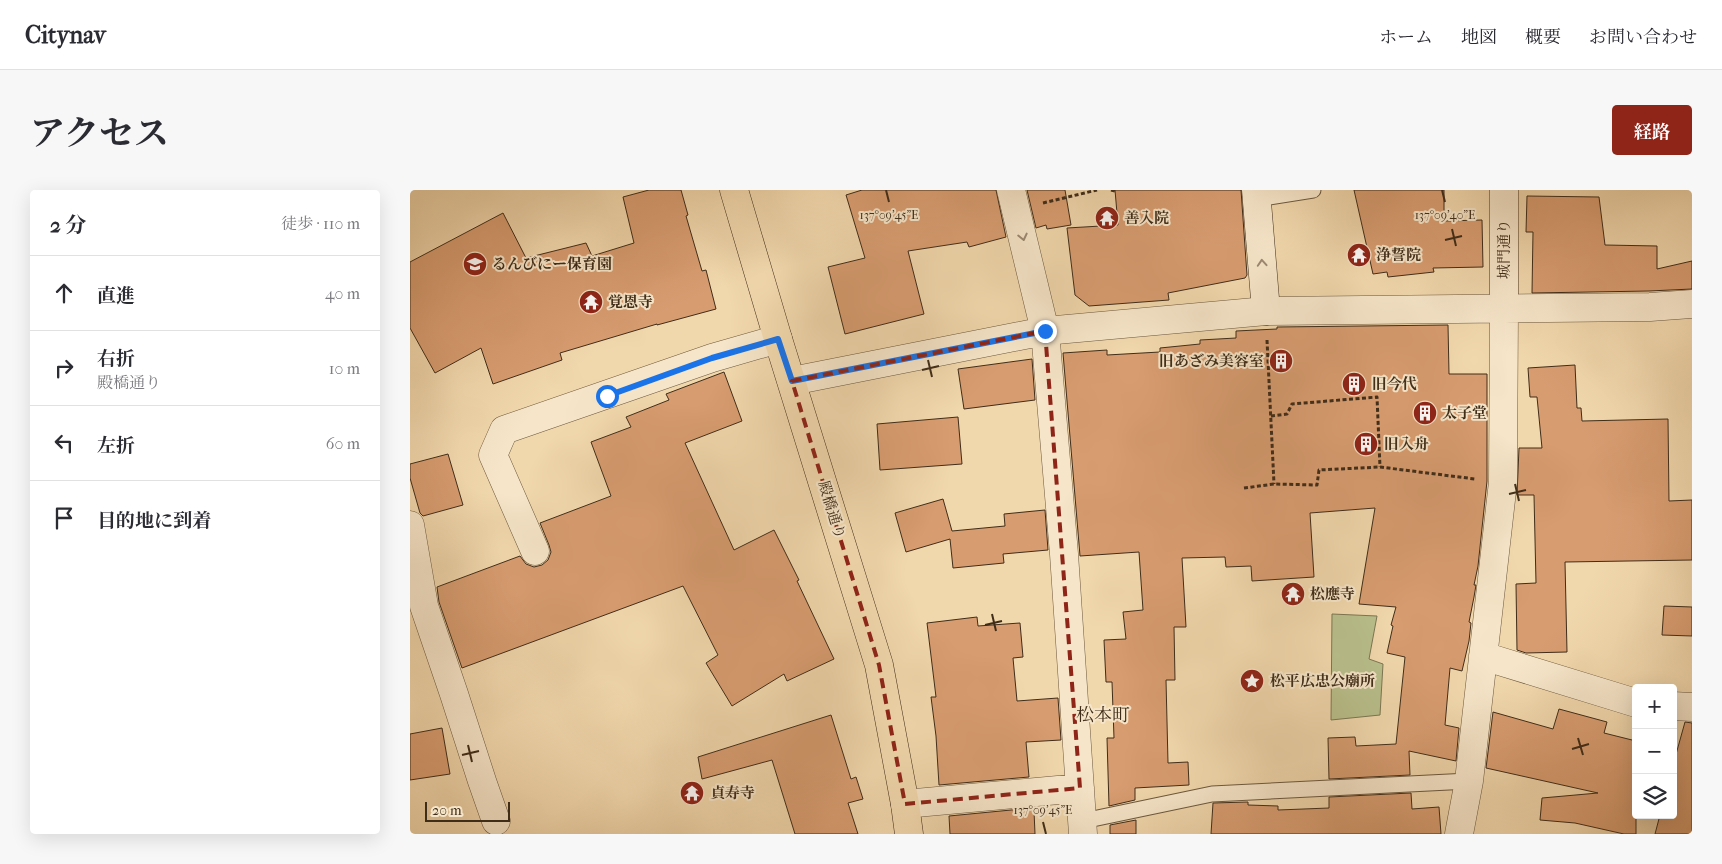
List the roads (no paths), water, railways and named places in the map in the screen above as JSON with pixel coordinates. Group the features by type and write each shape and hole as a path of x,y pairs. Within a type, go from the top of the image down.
{"main road":[{"name":"殿橋通り","path":"734,190 879,665 909,834"}],"street":[{"name":"城門通り","path":"1459,834 1470,781 1503,482 1504,190"},
{"path":"1257,194 1266,312"},
{"path":"1014,200 1045,331 1083,828"},
{"path":"792,381 1045,331 1266,312 1650,307 1692,304"},
{"path":"535,550 493,454 504,430 712,358 778,339"},
{"path":"410,525 424,606 496,821"},
{"path":"1483,656 1632,702"},
{"path":"1677,706 1692,707"},
{"path":"905,804 1080,788"}],"lane":[{"path":"1257,194 1314,190"},
{"path":"1083,828 1212,794 1470,781"}],"place":[{"name":"善入院","path":"1107,218"},
{"name":"浄誓院","path":"1359,255"},
{"name":"るんびにー保育園","path":"475,264"},
{"name":"覚恩寺","path":"591,302"},
{"name":"旧あざみ美容室","path":"1281,361"},
{"name":"旧今代","path":"1354,384"},
{"name":"太子堂","path":"1425,413"},
{"name":"旧入舟","path":"1366,444"},
{"name":"松應寺","path":"1293,594"},
{"name":"松平広忠公廟所","path":"1252,681"},
{"name":"貞寿寺","path":"692,793"}],"district":[{"name":"松本町","path":"1103,715"}]}
